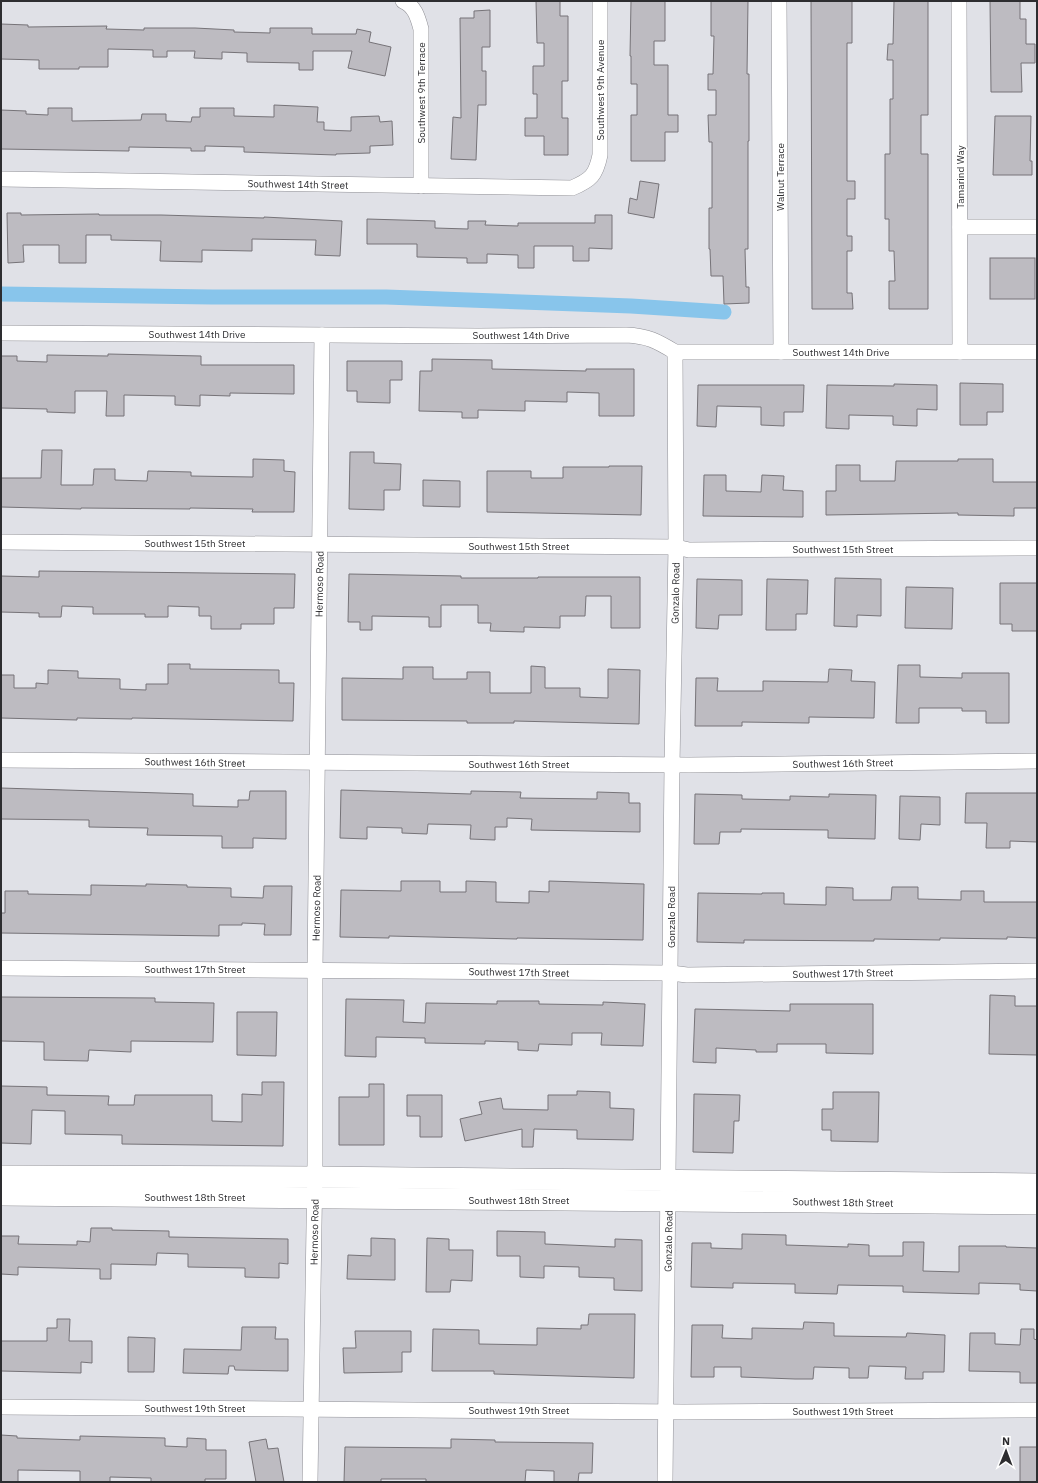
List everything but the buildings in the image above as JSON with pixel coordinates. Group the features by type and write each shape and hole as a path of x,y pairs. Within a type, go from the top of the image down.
{"main road":[{"name":"Southwest 18th Street","path":"1,1176 314,1177 1037,1184"},
{"name":"Southwest 18th Street","path":"1,1195 1037,1204"}],"street":[{"name":"Southwest 9th Avenue","path":"591,176 597,170 600,155 600,1"},
{"name":"Walnut Terrace","path":"779,1 781,352"},
{"name":"Tamarind Way","path":"959,1 960,352"},
{"name":"Southwest 9th Terrace","path":"405,2 417,14 421,29 421,186"},
{"name":"Southwest 14th Street","path":"1,179 572,188 587,182 591,176"},
{"path":"960,227 1037,227"},
{"name":"Southwest 14th Drive","path":"1,333 626,335 643,336 660,343 675,352 1037,352"},
{"name":"Hermoso Road","path":"310,1482 322,335"},
{"name":"Gonzalo Road","path":"665,1482 672,765 676,547 675,352"},
{"name":"Southwest 15th Street","path":"1,542 676,547 689,550 1037,548"},
{"name":"Southwest 16th Street","path":"1,760 672,765 1037,761"},
{"name":"Southwest 17th Street","path":"1,968 671,973 687,975 1037,971"},
{"name":"Southwest 19th Street","path":"1,1406 692,1412 1037,1410"}],"waterway":[{"path":"1,294 212,297 386,297 631,306 724,312"}]}
